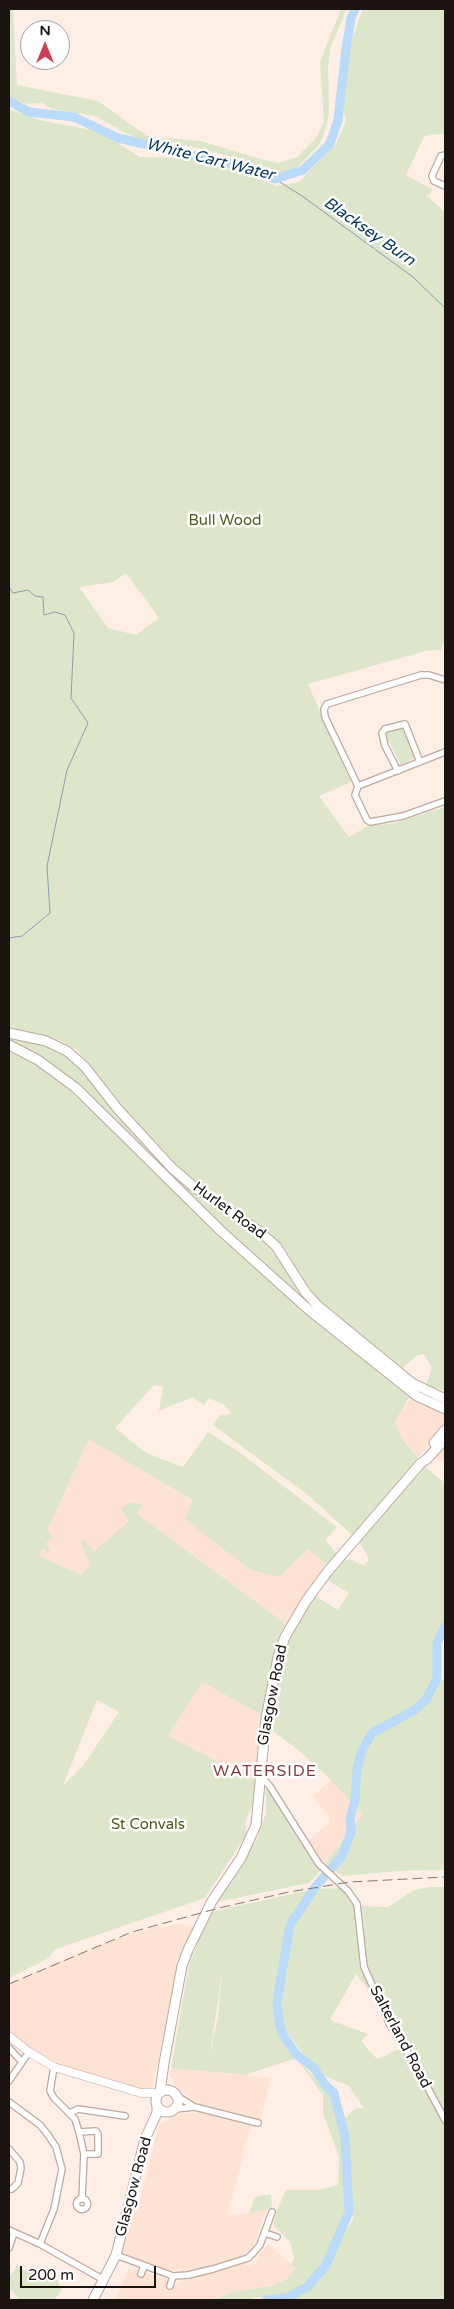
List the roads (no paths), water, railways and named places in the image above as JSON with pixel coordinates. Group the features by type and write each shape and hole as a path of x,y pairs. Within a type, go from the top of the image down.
{"main road":[{"name":"Hurlet Road","path":"9,1033 46,1041 67,1051 85,1067 117,1108 172,1168 194,1187 259,1231 276,1246 306,1293 318,1306 412,1383 445,1399"},
{"name":"Hurlet Road","path":"9,1045 38,1060 76,1088 220,1230 310,1310 417,1396 445,1409"},
{"name":"Glasgow Road","path":"421,1463 423,1456 445,1430"},
{"name":"Glasgow Road","path":"93,2300 116,2255 145,2139 157,2113 156,2105 160,2093 182,1966 212,1901 250,1840 259,1810 260,1776 266,1718 278,1657 292,1623 328,1570 421,1463 445,1439"},
{"path":"156,2105 165,2112 173,2110 178,2102 163,2072"},
{"path":"160,2093 166,2090 174,2094"},
{"name":"Glasgow Road","path":"150,2128 173,2110"}],"street":[{"path":"445,155 441,156 432,176 434,181 445,186"},
{"path":"445,680 429,675 421,675 327,704 324,709 358,786 355,795 367,820 370,822 403,816 445,801"},
{"path":"398,771 385,746 382,733 385,729 405,724 420,762"},
{"path":"358,786 445,752"},
{"name":"Salterland Road","path":"260,1776 269,1785 318,1864 348,1891 357,1904 364,1967 390,2024 415,2064 445,2120"},
{"path":"9,2036 29,2052 54,2067 141,2093 160,2093"},
{"path":"9,2048 22,2062"},
{"path":"9,2081 29,2052"},
{"path":"54,2067 50,2091 54,2098 70,2113 80,2132 84,2154 82,2199"},
{"path":"141,2093 156,2105"},
{"path":"174,2094 195,2107 258,2123"},
{"path":"9,2102 44,2130 56,2147 62,2169 55,2204 40,2244"},
{"path":"173,2110 195,2107"},
{"path":"70,2113 78,2109 124,2116"},
{"path":"80,2132 96,2131 98,2134 98,2154 84,2154"},
{"path":"9,2149 20,2162 21,2168 18,2183 12,2189 9,2189"},
{"path":"116,2255 173,2276 188,2275 248,2258 260,2245 272,2212"},
{"path":"9,2248 11,2232 40,2244 104,2280"},
{"path":"265,2233 277,2236"},
{"path":"141,2274 144,2266"},
{"path":"170,2286 173,2276"}],"waterway":[{"name":"White Cart Water","path":"9,101 29,112 74,117 118,138 231,164 275,179 303,170 330,144 338,120 346,49 351,18 355,9"},
{"name":"Blacksey Burn","path":"275,179 302,196 413,277 445,308"},
{"path":"9,587 13,593 28,590 35,596 43,597 44,615 55,612 65,615 74,633 71,698 88,723 67,770 47,866 50,913 22,936 9,938"},
{"path":"266,2300 287,2298 307,2287 326,2265 349,2212 345,2137 334,2093 326,2086 314,2068 297,2055 283,2035 279,2022 277,2002 290,1925 316,1886 342,1856 351,1832 350,1819 355,1799 357,1769 362,1750 372,1733 413,1711 426,1700 437,1678 437,1643 445,1626"}],"railway":[{"path":"9,1984 132,1932 219,1908 289,1892 350,1882 445,1877"}],"district":[{"name":"WATERSIDE","path":"265,1772"}],"park label":[{"name":"Bull Wood","path":"225,521"},
{"name":"St Convals","path":"148,1825"}]}
